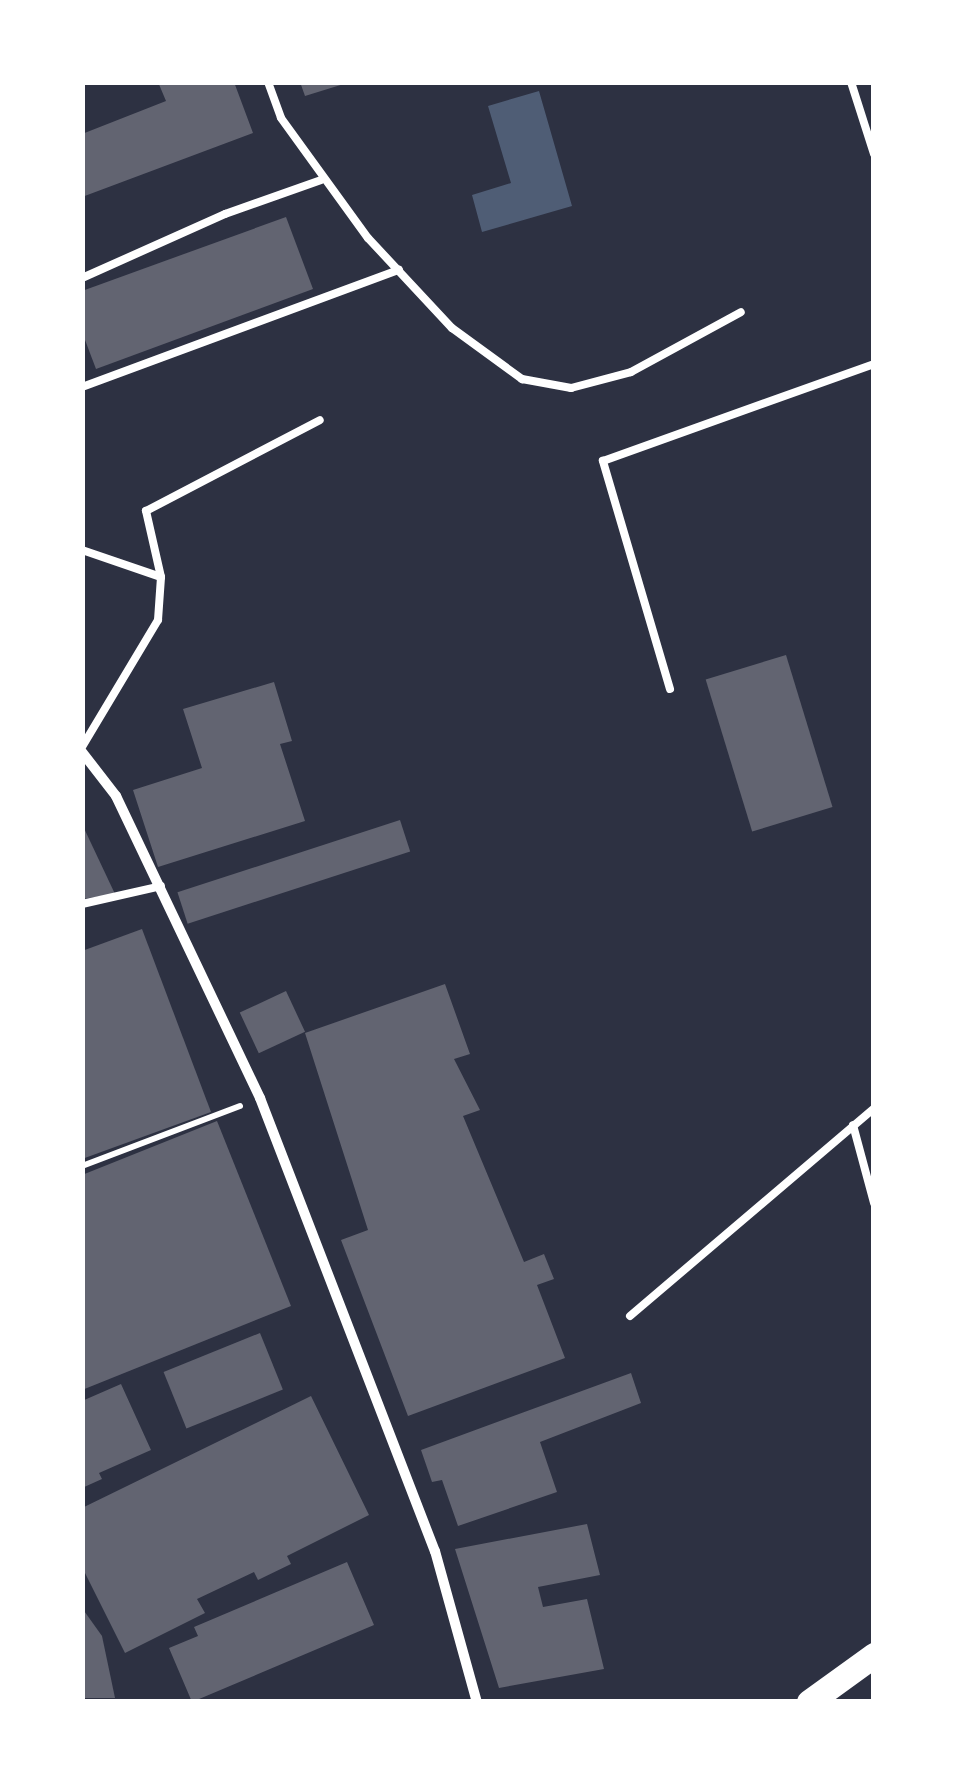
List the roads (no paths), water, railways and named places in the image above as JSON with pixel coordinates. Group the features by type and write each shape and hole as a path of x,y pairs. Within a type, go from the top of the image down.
{"main road":[{"path":"809,1702 874,1655"}],"street":[{"path":"82,749 101,768 260,1098 434,1551 476,1702"}],"lane":[{"path":"268,82 281,118 322,180 398,270 452,328 522,380 572,388 631,372 741,312"},
{"path":"851,82 874,154"},
{"path":"82,278 225,214 322,180"},
{"path":"82,388 398,270"},
{"path":"670,689 604,462 874,364"},
{"path":"82,749 158,620 161,577 146,510 320,420"},
{"path":"82,550 161,577"},
{"path":"82,904 160,886"},
{"path":"630,1316 874,1108"},
{"path":"852,1126 874,1203"}],"water":[{"path":"539,91 572,206 482,232 472,195 511,183 488,106"}]}
